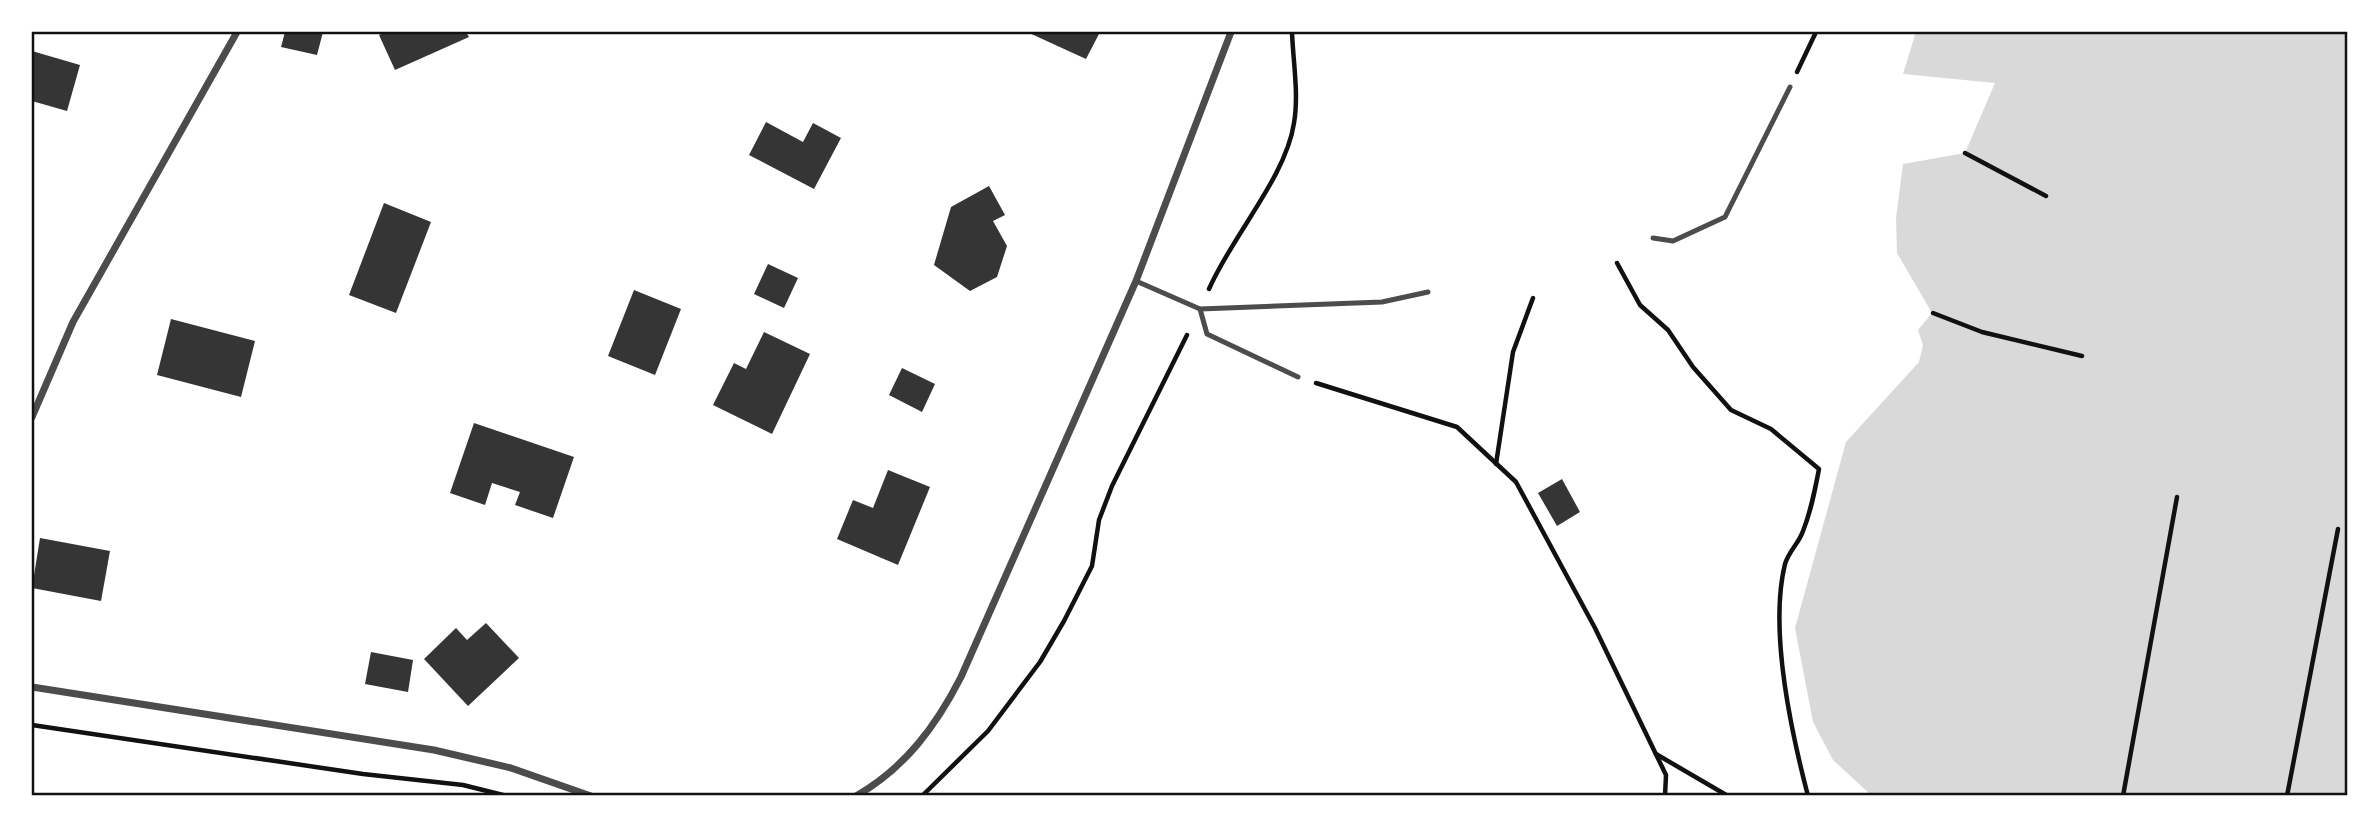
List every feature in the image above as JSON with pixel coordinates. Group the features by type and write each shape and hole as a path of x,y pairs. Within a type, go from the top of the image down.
{"street":[{"path":"32,417 73,322 237,32"},
{"path":"856,796 893,771 922,742 943,713 1136,281 1231,32"},
{"path":"32,687 434,750 511,768 591,796"}],"lane":[{"path":"1653,238 1673,241 1725,217 1790,87"},
{"path":"1136,281 1200,309 1382,302 1429,292"},
{"path":"1200,309 1208,334 1298,377"}],"path":[{"path":"922,796 988,731 1040,662 1092,566 1100,520 1112,485 1224,255 1282,163 1294,123 1292,32"},
{"path":"1790,87 1816,32"},
{"path":"1965,153 2046,196"},
{"path":"1617,263 1640,305 1668,330 1693,367 1731,410 1771,429 1819,469 1803,533 1786,562 1782,593 1782,652 1790,720 1808,796"},
{"path":"1496,464 1513,352 1533,298"},
{"path":"1933,313 1982,332 2082,356"},
{"path":"1298,377 1457,427 1516,482 1595,628 1666,775 1665,796"},
{"path":"2123,796 2177,497"},
{"path":"2287,796 2338,529"},
{"path":"32,725 363,774 463,785 507,796"},
{"path":"1656,754 1728,796"}],"shaded area":[{"path":"1913,32 2347,32 2347,795 1871,795 1833,760 1813,722 1795,628 1846,442 1919,362 1923,345 1918,330 1932,313 1897,253 1896,218 1903,164 1965,153 1995,83 1903,74 1915,35"}],"building":[{"path":"285,32 323,32 317,55 281,47"},
{"path":"385,32 466,32 469,37 395,70 379,35"},
{"path":"1027,32 1100,32 1086,59"},
{"path":"32,51 80,65 67,111 32,101"},
{"path":"766,122 803,142 813,123 841,138 814,189 749,155"},
{"path":"989,186 1005,215 993,221 1007,246 997,277 970,291 934,265 951,207"},
{"path":"384,203 431,222 396,313 349,295"},
{"path":"768,264 798,278 784,308 754,294"},
{"path":"634,290 681,309 655,375 608,356"},
{"path":"171,319 255,341 241,397 157,375"},
{"path":"764,332 810,354 772,434 713,405 734,363 746,369"},
{"path":"902,368 935,384 922,412 889,395"},
{"path":"474,423 574,457 553,518 515,505 520,492 492,483 485,505 450,493"},
{"path":"888,470 930,487 898,565 837,539 853,500 873,508"},
{"path":"1562,479 1580,512 1557,526 1538,493"},
{"path":"40,538 110,551 101,601 32,588"},
{"path":"486,623 519,658 468,706 424,659 456,628 467,640"},
{"path":"371,652 413,660 408,692 365,684"}]}
